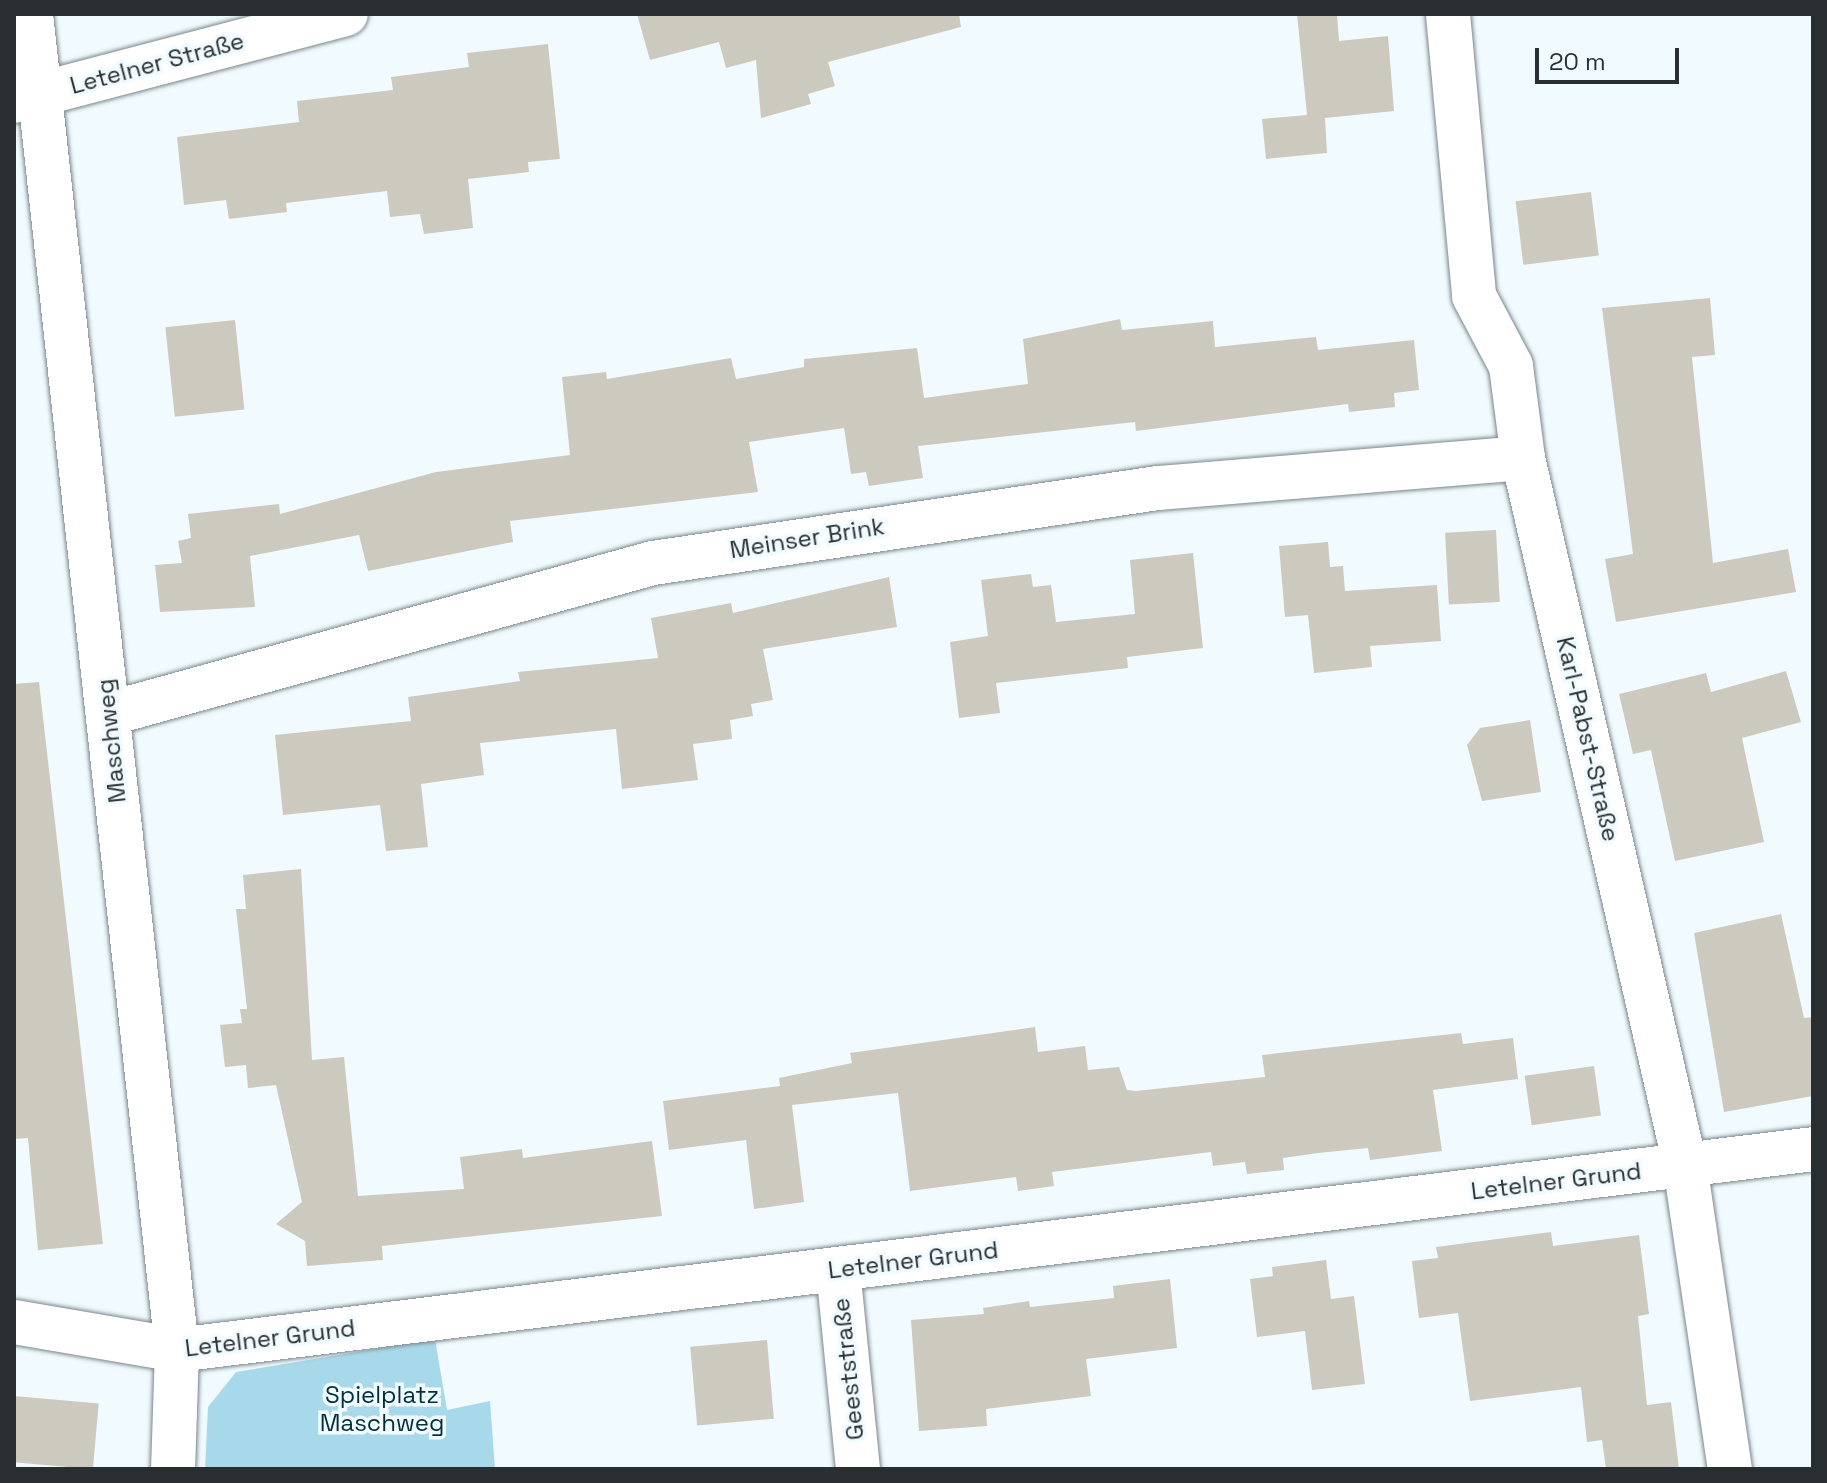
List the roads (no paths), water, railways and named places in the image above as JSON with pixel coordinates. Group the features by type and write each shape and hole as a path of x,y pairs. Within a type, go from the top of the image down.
{"street":[{"name":"Maschweg","path":"31,14 27,97 108,714 177,1350 173,1469"},
{"name":"Letelner Straße","path":"27,97 346,14"},
{"name":"Karl-Pabst-Straße","path":"1448,14 1474,296 1511,366 1523,458 1685,1165 1730,1469"},
{"name":"Meinser Brink","path":"108,714 653,563 1158,488 1523,458"},
{"name":"Letelner Grund","path":"14,1322 177,1350 1813,1149"},
{"name":"Geeststraße","path":"838,1269 858,1469"}],"park label":[{"name":"Spielplatz Maschweg","path":"382,1409"}]}
